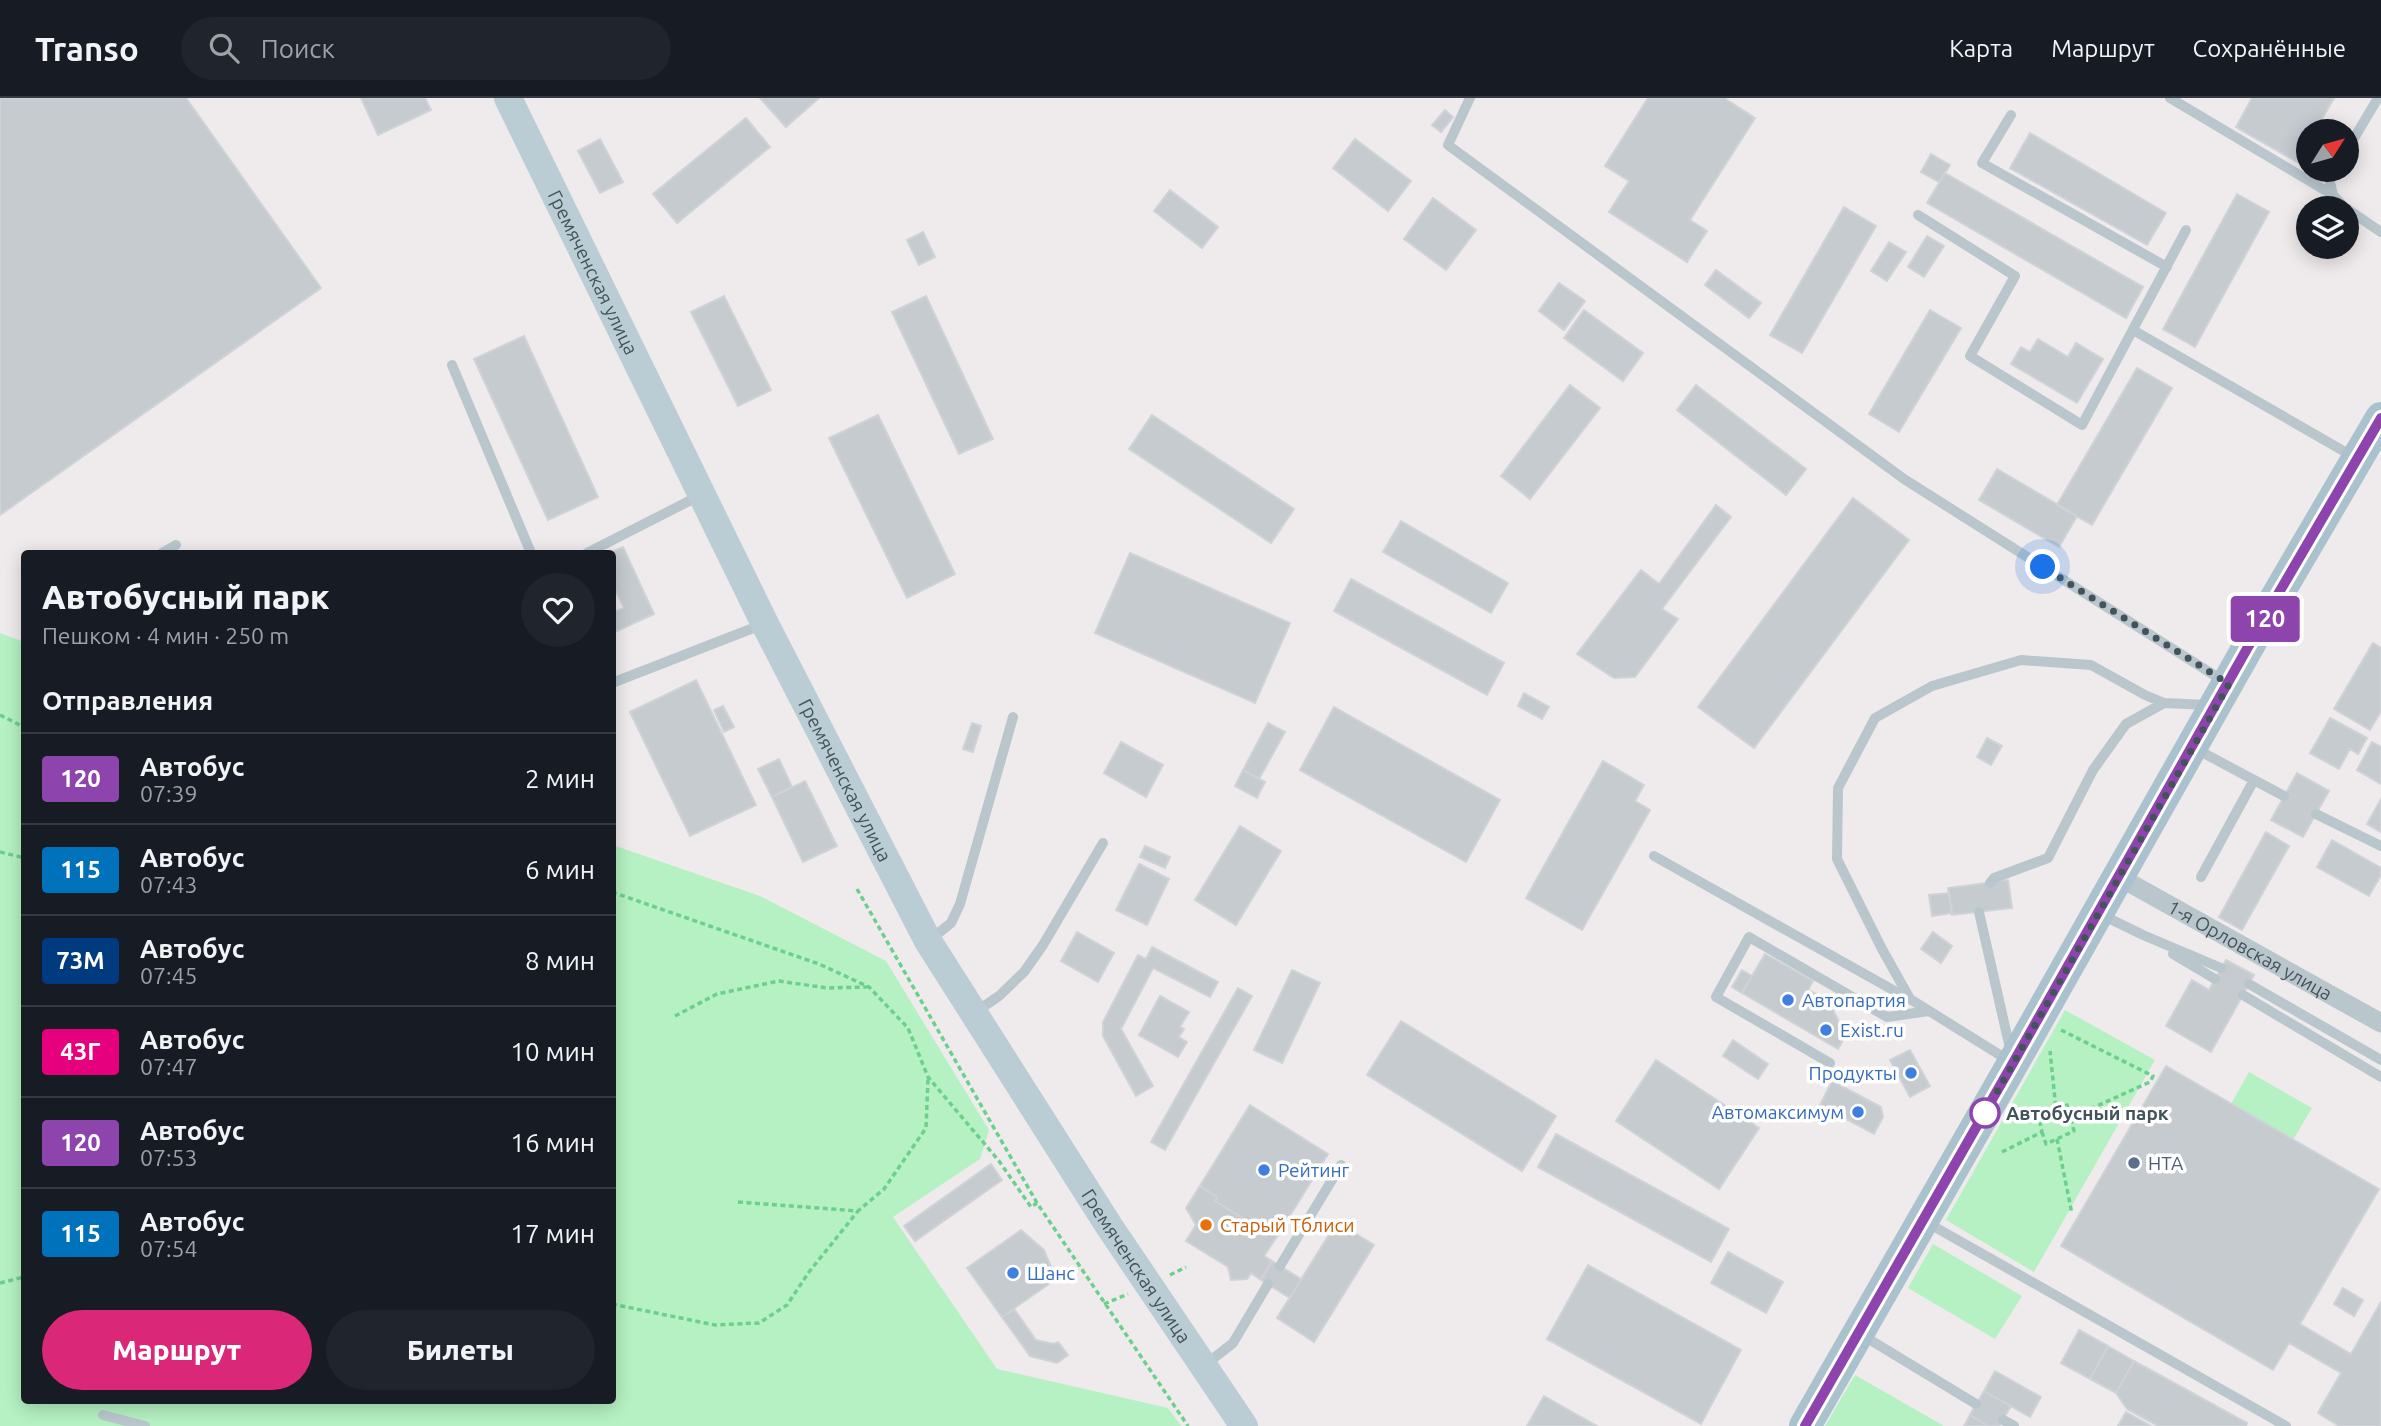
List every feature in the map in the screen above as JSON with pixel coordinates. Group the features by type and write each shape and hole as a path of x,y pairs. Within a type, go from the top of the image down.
{"main road":[{"name":"Гремяченская улица","path":"508,98 765,624 928,942 1109,1226 1244,1426"},
{"path":"1805,1426 2381,418"}],"street":[{"name":"1-я Орловская улица","path":"2119,877 2381,1023"}],"lane":[{"path":"1470,98 1448,145 1904,479 2223,695"},
{"path":"2170,98 2187,102 2333,195"},
{"path":"2359,130 2378,98"},
{"path":"2011,115 1982,163 2167,267"},
{"path":"2330,182 2333,195"},
{"path":"1918,215 2015,276 1970,356 2082,425 2186,230"},
{"path":"2359,218 2381,232"},
{"path":"2133,330 2357,458"},
{"path":"452,365 530,550"},
{"path":"593,550 702,495"},
{"path":"167,550 176,545"},
{"path":"616,681 765,624"},
{"path":"1910,999 1837,859 1838,788 1875,718 1932,686 2021,660 2091,664 2164,703"},
{"path":"1990,883 1994,878 2048,858 2093,770 2126,724 2164,703 2223,695"},
{"path":"928,942 951,923 960,904 1013,717"},
{"path":"2193,747 2284,796"},
{"path":"2201,877 2255,780"},
{"path":"2316,814 2381,846"},
{"path":"974,1013 999,996 1024,972 1044,944 1103,843"},
{"path":"1654,856 1910,999 2013,1063"},
{"path":"1979,912 2013,1063"},
{"path":"2098,913 2221,968"},
{"path":"2143,935 2215,979"},
{"path":"1830,1063 1716,997 1749,937 1887,1017 1929,1011"},
{"path":"2249,984 2381,1060"},
{"path":"2243,995 2381,1077"},
{"path":"1280,1266 1341,1165"},
{"path":"1922,1220 2286,1426"},
{"path":"1204,1366 1233,1343 1268,1284"},
{"path":"1858,1332 1976,1404"},
{"path":"103,1415 145,1426"},
{"path":"2003,1420 2014,1426"}],"path":[{"path":"0,715 21,726"},
{"path":"0,852 21,857"},
{"path":"857,889 1037,1203 1188,1426"},
{"path":"616,893 819,964 869,987 908,1028 928,1077 999,1161 1031,1207 1037,1203"},
{"path":"675,1016 717,994 779,981 827,988 869,987"},
{"path":"2055,1027 2153,1076 2150,1082 2070,1118"},
{"path":"2050,1050 2056,1109"},
{"path":"616,1305 716,1325 759,1323 787,1305 809,1272 859,1211 884,1189 926,1128 928,1077"},
{"path":"2067,1105 2070,1118 2074,1131 2046,1144 2038,1114 2067,1105"},
{"path":"2002,1152 2042,1132"},
{"path":"2057,1139 2073,1214"},
{"path":"738,1202 859,1211"},
{"path":"0,1283 21,1278"}],"green space":[{"path":"0,633 21,641 21,1404 616,1404 616,846 760,896 886,961 989,1130 980,1159 893,1217 997,1369 1168,1408 1181,1426 0,1426"},
{"path":"2065,1010 2155,1060 2034,1272 1946,1220"},
{"path":"2249,1072 2312,1108 2293,1140 2231,1104"},
{"path":"1933,1244 2022,1296 1995,1339 1908,1288"},
{"path":"1855,1375 1944,1426 1825,1426"}],"building":[{"path":"0,98 186,98 321,288 0,515"},
{"path":"361,98 425,98 431,110 378,135"},
{"path":"760,98 819,98 786,127"},
{"path":"1648,98 1724,98 1755,118 1690,220 1707,231 1687,262 1609,212 1629,181 1605,166"},
{"path":"2252,98 2334,98 2322,119 2296,119 2296,161 2236,127"},
{"path":"1445,110 1453,117 1441,132 1432,125"},
{"path":"746,118 770,147 677,223 653,194"},
{"path":"2030,133 2166,213 2147,245 2010,168"},
{"path":"600,139 623,182 600,193 578,151"},
{"path":"1355,139 1411,181 1388,211 1333,168"},
{"path":"1931,154 1950,165 1939,182 1921,172"},
{"path":"1945,173 2143,287 2126,318 1927,203"},
{"path":"1170,190 1218,227 1202,248 1154,211"},
{"path":"2237,194 2269,212 2195,347 2163,329"},
{"path":"1433,198 1476,230 1446,270 1404,239"},
{"path":"1844,207 1876,226 1802,353 1770,335"},
{"path":"923,232 935,257 919,265 907,240"},
{"path":"1927,236 1944,246 1924,277 1908,267"},
{"path":"1889,242 1906,252 1887,281 1871,271"},
{"path":"1716,270 1761,303 1749,318 1705,285"},
{"path":"1559,283 1585,301 1564,330 1539,311"},
{"path":"724,296 771,390 738,406 691,312"},
{"path":"926,296 993,439 959,454 892,312"},
{"path":"1584,310 1643,353 1623,381 1564,338"},
{"path":"1930,310 1961,328 1899,432 1869,414"},
{"path":"524,336 598,497 548,520 474,359"},
{"path":"2038,339 2068,357 2076,343 2103,359 2077,403 2011,364 2021,347 2030,352"},
{"path":"2137,368 2172,388 2092,525 2057,505"},
{"path":"1570,385 1600,408 1530,499 1501,476"},
{"path":"1696,385 1806,469 1786,495 1677,410"},
{"path":"878,415 955,574 907,598 829,438"},
{"path":"1152,415 1294,509 1271,543 1129,449"},
{"path":"1997,469 2077,516 2059,547 1979,500"},
{"path":"1853,498 1909,540 1754,748 1698,707"},
{"path":"1716,505 1731,517 1662,609 1678,619 1635,677 1614,678 1577,654 1641,570 1659,584"},
{"path":"1401,521 1508,583 1491,613 1383,552"},
{"path":"623,547 654,614 617,631 616,611 624,608 616,591 616,550"},
{"path":"1130,553 1290,623 1255,703 1095,633"},
{"path":"1351,579 1504,663 1487,695 1334,611"},
{"path":"2373,643 2381,648 2381,711 2370,730 2334,709"},
{"path":"696,680 756,805 690,836 630,712"},
{"path":"1524,693 1549,707 1542,719 1518,706"},
{"path":"723,706 734,727 724,732 714,710"},
{"path":"1334,707 1500,800 1466,862 1300,770"},
{"path":"2330,718 2367,738 2358,754 2350,749 2339,769 2310,753"},
{"path":"972,723 981,726 973,752 963,749"},
{"path":"1268,723 1285,732 1259,779 1243,770"},
{"path":"1987,738 2002,746 1991,765 1977,757"},
{"path":"1121,742 1163,765 1146,797 1104,773"},
{"path":"2372,742 2381,747 2381,784 2357,770"},
{"path":"779,759 792,787 772,797 758,769"},
{"path":"1603,761 1644,785 1635,801 1650,810 1582,930 1526,898"},
{"path":"1243,770 1265,782 1257,798 1235,786"},
{"path":"2297,773 2329,791 2303,837 2271,820"},
{"path":"805,781 837,846 803,862 772,797"},
{"path":"2381,799 2381,832 2367,824"},
{"path":"1240,826 1281,851 1236,925 1195,900"},
{"path":"2266,832 2289,846 2242,930 2219,917"},
{"path":"2332,840 2381,868 2381,875 2369,896 2317,867"},
{"path":"1145,846 1170,857 1165,868 1140,857"},
{"path":"1139,864 1169,879 1147,925 1116,910"},
{"path":"2008,880 2012,908 1952,915 1948,888"},
{"path":"1949,893 1952,913 1932,916 1929,895"},
{"path":"1077,932 1114,953 1098,982 1061,961"},
{"path":"1933,932 1952,946 1941,963 1921,949"},
{"path":"1152,947 1218,982 1210,997 1153,968 1121,1029 1153,1086 1136,1096 1103,1036 1103,1022 1138,955 1146,959"},
{"name":"Автопартия","path":"1765,954 1813,981 1808,990 1823,998 1820,1003 1833,1010 1846,1035 1838,1049 1742,993"},
{"path":"2226,960 2254,975 2211,1052 2166,1026 2192,980 2209,990"},
{"path":"1292,970 1320,983 1282,1063 1254,1050"},
{"path":"1742,970 1752,976 1742,993 1732,987"},
{"path":"1238,988 1252,996 1165,1150 1151,1142"},
{"path":"1160,996 1189,1012 1180,1027 1184,1029 1179,1037 1187,1042 1178,1057 1139,1035"},
{"path":"1401,1021 1556,1116 1522,1171 1367,1075"},
{"path":"1733,1040 1768,1064 1758,1079 1723,1056"},
{"path":"1910,1050 1930,1086 1910,1097 1890,1060"},
{"path":"1656,1060 1759,1128 1719,1189 1616,1121"},
{"path":"2166,1066 2379,1189 2300,1324 2351,1354 2381,1302 2381,1426 2339,1426 2318,1413 2341,1373 2289,1343 2273,1370 2061,1246"},
{"name":"Автомаксимум","path":"1832,1081 1881,1107 1883,1117 1874,1134 1820,1105"},
{"name":"Рейтинг","path":"1250,1105 1328,1154 1278,1235 1257,1221 1254,1225 1215,1201 1217,1197 1200,1186"},
{"path":"1556,1134 1729,1229 1711,1262 1538,1167"},
{"path":"991,1164 1002,1180 915,1241 904,1226"},
{"path":"1200,1186 1217,1197 1215,1201 1254,1225 1257,1221 1278,1235 1264,1256 1272,1261 1261,1280 1251,1273 1247,1279 1231,1280 1228,1267 1186,1241 1196,1225 1186,1208"},
{"path":"1337,1222 1374,1245 1314,1342 1277,1318"},
{"name":"Шанс","path":"1021,1230 1044,1250 1056,1279 1002,1317 967,1268"},
{"path":"1728,1252 1783,1282 1766,1313 1711,1283"},
{"path":"1272,1261 1301,1279 1290,1298 1261,1280"},
{"path":"1588,1265 1741,1350 1701,1424 1547,1339"},
{"path":"2343,1288 2363,1300 2354,1316 2334,1304"},
{"path":"1014,1309 1036,1340 1054,1344 1058,1342 1068,1355 1057,1363 1030,1356 1002,1317"},
{"path":"2079,1330 2108,1346 2090,1379 2061,1363"},
{"path":"2108,1346 2134,1361 2116,1393 2090,1379"},
{"path":"2134,1361 2247,1423 2246,1426 2158,1426 2127,1409 2116,1393"},
{"path":"1995,1371 2041,1397 2030,1417 1984,1391"},
{"path":"1984,1391 2011,1406 1999,1426 1988,1426 1970,1415"},
{"path":"1544,1396 1597,1426 1527,1426"},
{"path":"2126,1412 2151,1426 2118,1426"},
{"path":"1970,1415 1988,1426 1964,1426"}],"bus line":[{"name":"120","path":"1805,1426 2274,601 2381,418"}],"place":[{"name":"Автопартия","path":"1788,1000"},
{"name":"Exist.ru","path":"1826,1030"},
{"name":"Продукты","path":"1911,1073"},
{"name":"Автомаксимум","path":"1858,1112"},
{"name":"Автобусный парк","path":"1985,1113"},
{"name":"НТА","path":"2134,1163"},
{"name":"Рейтинг","path":"1264,1170"},
{"name":"Старый Тблиси","path":"1206,1225"},
{"name":"Шанс","path":"1013,1273"}],"route":[{"path":"1985,1113 2229,684 2043,567"}]}
